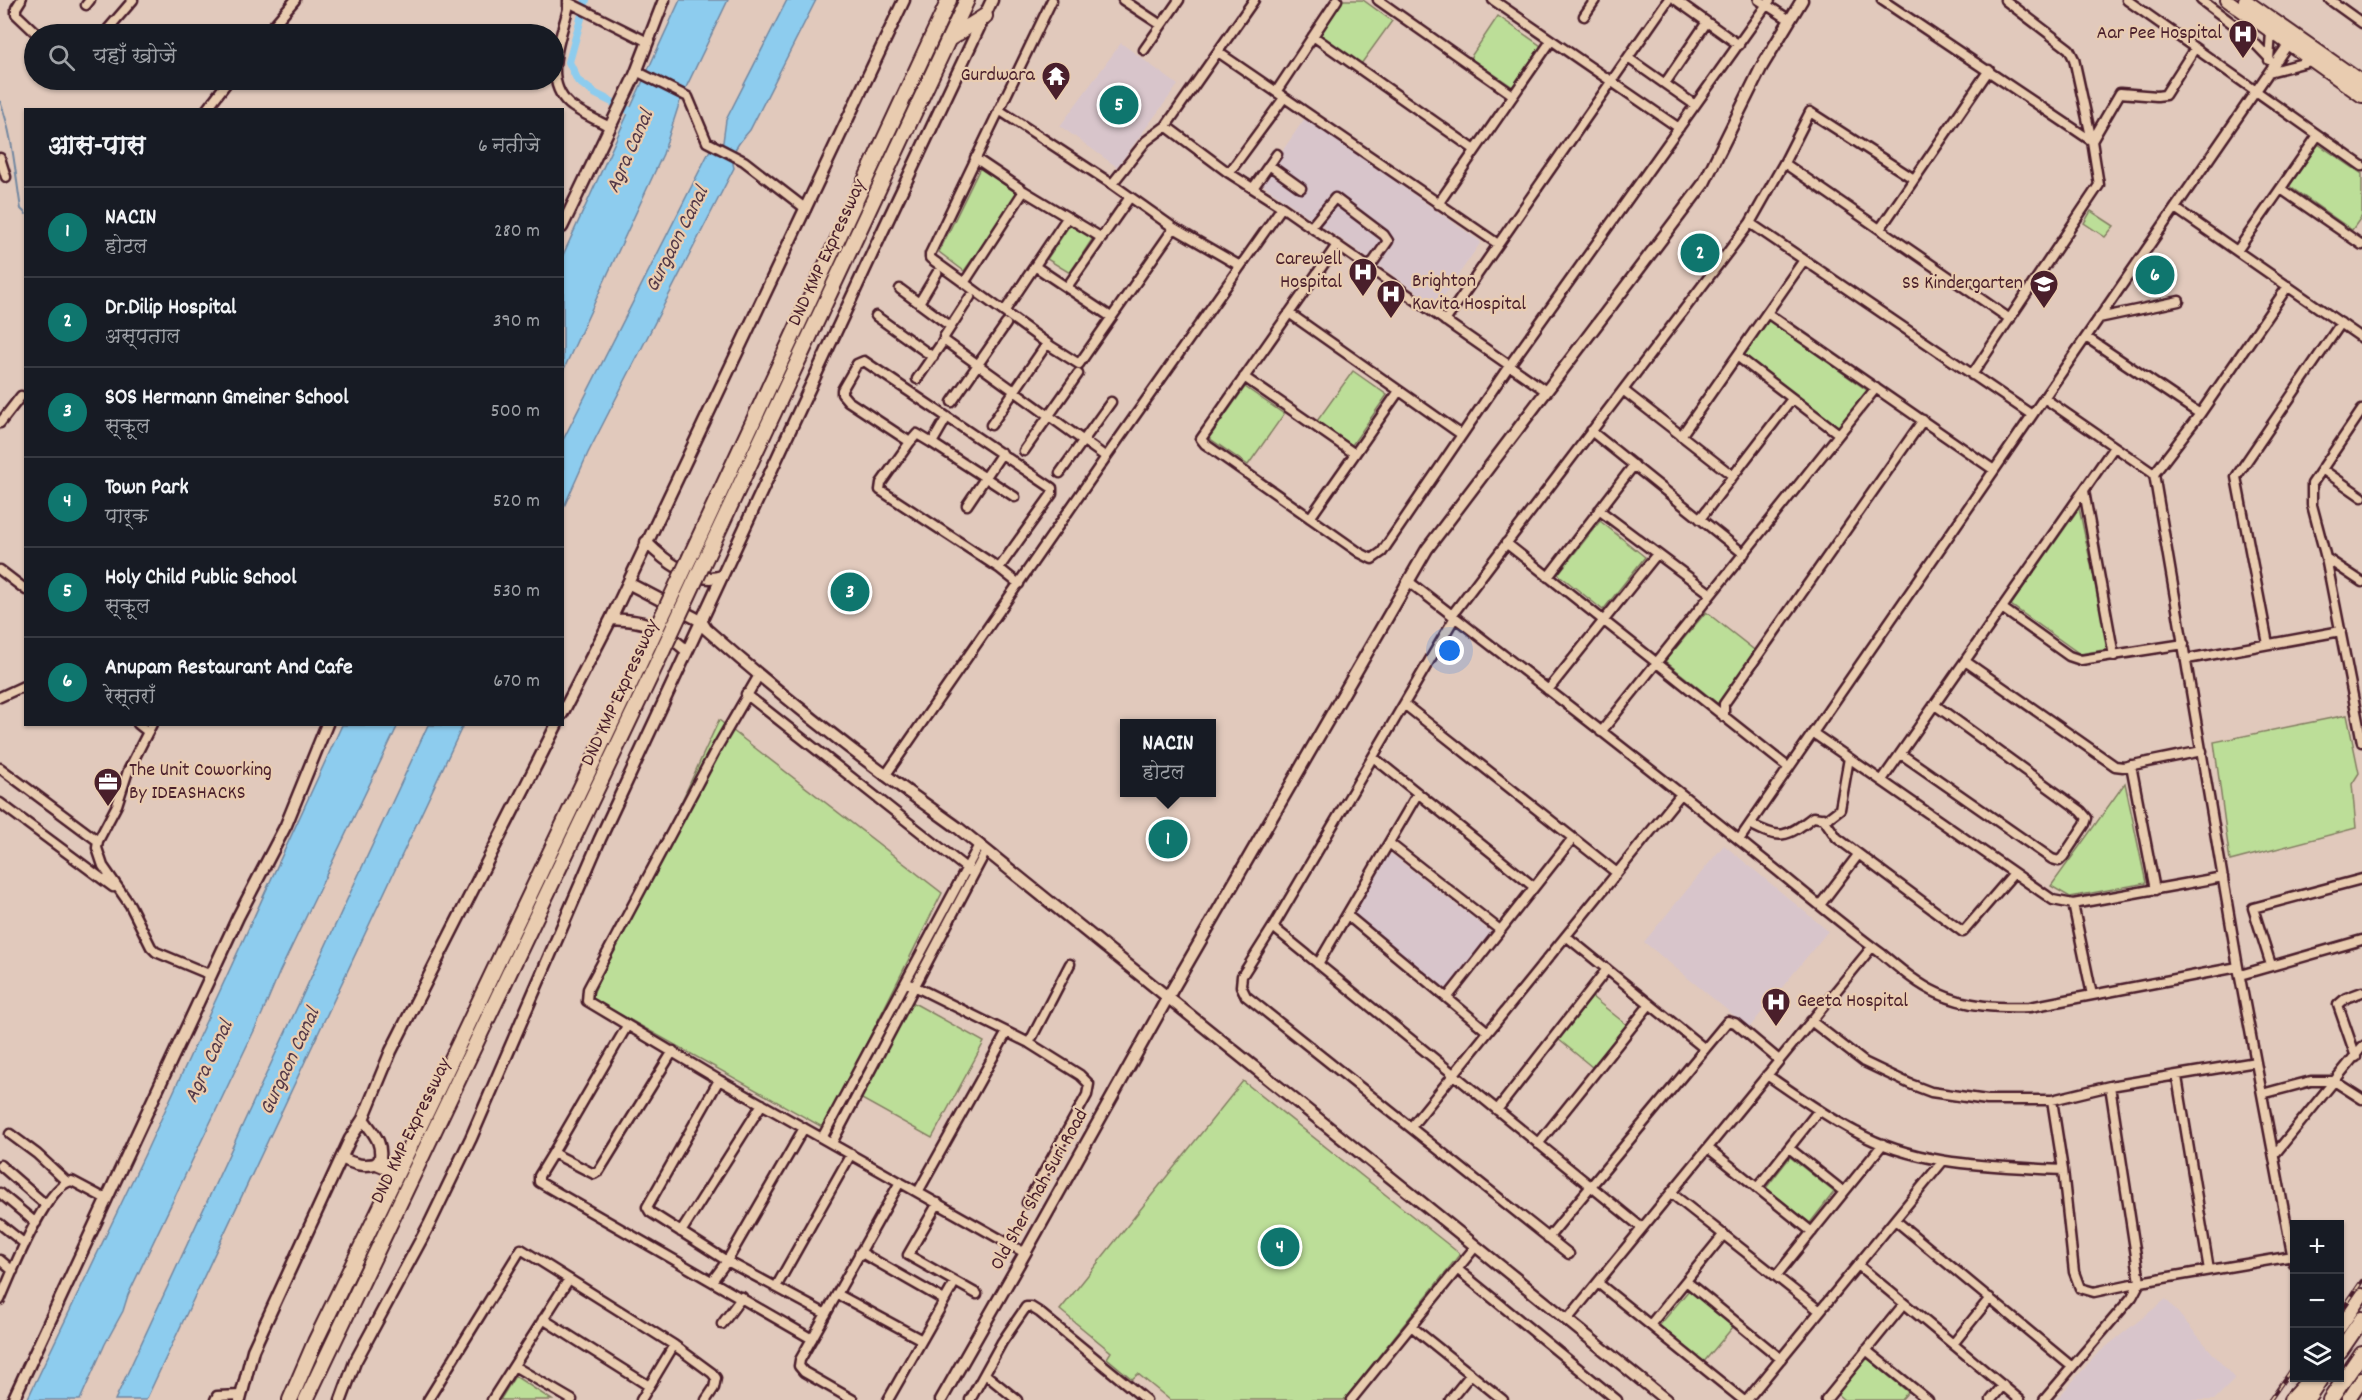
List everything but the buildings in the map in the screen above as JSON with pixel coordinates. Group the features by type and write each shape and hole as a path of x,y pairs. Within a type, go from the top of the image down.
{"highway":[{"name":"DND KMP Expressway","path":"290,1400 315,1342 649,644 950,0"},
{"name":"DND KMP Expressway","path":"306,1400 663,650 967,0"},
{"path":"949,40 985,16"},
{"path":"379,1163 398,1172"},
{"path":"2344,1343 2362,1318"},
{"path":"2330,1400 2362,1353"},
{"path":"2290,1400 2307,1382"},
{"path":"2306,1400 2318,1382"}],"main road":[{"path":"2227,0 2271,32 2291,39 2312,61 2360,86"},
{"path":"2245,0 2291,39 2360,86"},
{"path":"2344,1321 2362,1295"},
{"path":"2348,1400 2362,1379"},
{"path":"2290,1400 2301,1382"}],"street":[{"path":"21,0 16,8 16,14 26,24"},
{"path":"112,24 133,0"},
{"path":"275,24 295,0"},
{"path":"564,223 619,109 664,0"},
{"path":"564,710 611,619 904,0"},
{"path":"341,1400 355,1362 429,1225 471,1138 600,839 992,0"},
{"path":"1052,0 930,254 933,262 1079,364 1174,228"},
{"path":"1123,0 1161,25"},
{"path":"1144,50 1179,0"},
{"path":"1112,184 1146,141 1166,126 1254,0"},
{"path":"1276,92 1337,0"},
{"path":"1378,0 1513,95"},
{"path":"1493,0 1679,128"},
{"path":"1584,16 1595,0"},
{"path":"1445,321 1668,0"},
{"path":"1676,0 1738,45"},
{"path":"1758,0 1769,3 1790,20"},
{"name":"Old Sher Shah Suri Road","path":"941,1400 1026,1253 1168,997 1427,549 1704,183 1761,68 1802,0"},
{"path":"1882,0 2092,141"},
{"path":"1972,375 2098,185 2092,141 2074,59 2069,49 2005,0"},
{"path":"2127,0 2362,166"},
{"path":"2201,0 2245,33 2269,58"},
{"path":"2330,0 2362,23"},
{"path":"563,24 568,1 648,42"},
{"path":"1337,245 1201,439 1310,518 1372,559 1382,552 1509,366 1769,3"},
{"path":"1668,79 1707,22"},
{"path":"2268,72 2271,32"},
{"path":"1313,36 1475,150"},
{"path":"1739,840 2291,39"},
{"path":"1438,204 1551,40"},
{"path":"2092,141 2120,93 2165,95 2195,48"},
{"path":"1218,52 1498,244"},
{"path":"1628,58 1695,105"},
{"path":"2268,72 2312,61"},
{"path":"636,70 687,97 707,142 744,161 807,209"},
{"path":"1880,229 1989,70"},
{"path":"208,108 221,90"},
{"path":"558,90 569,105 610,127"},
{"path":"1229,172 1284,98"},
{"path":"999,110 1130,196 1174,228 1240,266"},
{"path":"1569,1254 1246,996 1241,986 1242,976 1373,757 1453,616 1750,223 1810,112 1914,180"},
{"path":"1166,126 1546,392"},
{"path":"2237,251 2318,135"},
{"path":"1252,188 1277,154"},
{"path":"0,158 6,177"},
{"path":"975,158 1101,238"},
{"path":"1784,163 2010,319"},
{"path":"1269,165 1301,188"},
{"path":"2281,189 2362,245"},
{"path":"964,283 1024,191"},
{"path":"1067,287 1130,196"},
{"path":"1311,227 1335,198 1384,235 1388,241 1369,268"},
{"path":"885,776 1282,207"},
{"path":"2175,208 2362,338"},
{"path":"1004,312 1067,218"},
{"path":"1750,223 2032,415"},
{"path":"1681,436 1804,260"},
{"path":"1036,267 1112,317"},
{"path":"919,303 937,273"},
{"path":"2154,474 2200,414 2288,286"},
{"path":"900,289 950,326"},
{"path":"917,379 970,297"},
{"path":"2099,318 2179,301"},
{"path":"1289,313 1462,435"},
{"path":"1767,313 1995,470"},
{"path":"876,316 933,357"},
{"path":"2268,644 2236,477 2341,323"},
{"path":"952,402 1006,324"},
{"path":"2086,337 2200,414"},
{"path":"944,340 1106,457"},
{"path":"991,425 1044,348"},
{"path":"1737,356 1839,434"},
{"path":"910,442 844,397 842,390 858,362 866,362 1049,485 1053,491 999,568"},
{"path":"1024,451 1078,374"},
{"path":"1244,377 1355,454"},
{"path":"1601,732 1876,388"},
{"path":"1623,390 1733,476"},
{"path":"1310,518 1400,391"},
{"path":"0,423 21,396"},
{"path":"2044,398 2154,474 2239,971 2290,1239"},
{"path":"1700,519 1792,399"},
{"path":"1060,473 1110,402"},
{"path":"2361,415 2312,484 2312,505 2359,706 2362,742"},
{"path":"932,442 947,417"},
{"path":"1724,717 1724,704 1923,420"},
{"path":"1591,431 1744,554"},
{"path":"1015,497 917,434 881,483 880,490 999,568 1019,584"},
{"path":"1882,780 2114,447"},
{"path":"967,505 1002,453"},
{"path":"1548,577 1634,465"},
{"path":"2322,469 2362,497"},
{"path":"2084,491 2114,656"},
{"path":"1599,510 1711,594"},
{"path":"646,542 663,559 691,574 712,579 722,576"},
{"path":"1506,543 1789,768"},
{"path":"1548,690 1657,554"},
{"path":"2326,558 2362,582"},
{"path":"0,570 24,588"},
{"path":"1408,581 1921,985 1959,1002 2002,1008 2021,1007 2271,965 2362,940"},
{"path":"628,583 701,621 759,675 885,776 957,827 1666,1400"},
{"path":"2002,608 2069,656 2081,660 2184,644"},
{"path":"611,619 642,621 664,631 687,651"},
{"path":"2187,658 2341,631"},
{"path":"1965,661 2115,766 2202,751"},
{"path":"759,675 746,694 588,989 586,996 590,1005 673,1051 718,1080 1026,1253"},
{"path":"0,697 24,686"},
{"path":"746,694 970,871"},
{"path":"1404,704 1617,873"},
{"path":"1901,754 2052,859 2059,861 2063,857 2087,818 1935,705"},
{"path":"13,1400 211,975 288,820 326,726"},
{"path":"215,1400 217,1396 226,1394 240,1397 253,1350 342,1158 363,1119 391,1051 556,726"},
{"path":"150,728 128,771 115,811 98,841 99,855 103,866 130,905 151,947 156,952 211,975"},
{"path":"1813,733 2053,900 2073,904 2223,878"},
{"path":"1373,757 1534,887"},
{"path":"1750,824 1771,835 1782,835 1796,831 1813,817 1827,819 1840,809 1849,758"},
{"path":"2131,765 2155,890"},
{"path":"0,768 98,841"},
{"path":"1318,964 1418,793"},
{"path":"1411,1127 1681,794"},
{"path":"0,803 120,892"},
{"path":"1823,818 1837,838 1963,932 2014,873"},
{"path":"1446,998 1573,838"},
{"path":"1389,843 1500,930"},
{"path":"822,1138 910,984 982,848"},
{"path":"1820,905 1858,855"},
{"path":"2271,965 2253,908 2362,879"},
{"path":"2073,904 2092,995"},
{"path":"1347,915 1488,1032"},
{"path":"1273,927 1642,1228"},
{"path":"1566,936 1705,1048"},
{"path":"1567,1320 1872,947"},
{"path":"1029,1043 1070,964"},
{"path":"1497,1110 1607,969"},
{"path":"910,984 1029,1043 1080,1075 1089,1084 1086,1095 1027,1203"},
{"path":"832,1143 910,984"},
{"path":"2356,1057 2338,1005 2346,998 2362,992"},
{"path":"1538,1144 1650,1004"},
{"path":"1548,1238 1728,1021 1736,1023 1779,1060"},
{"path":"1812,1021 1864,1062 1910,1084 1931,1092 1987,1100 2052,1100 2110,1086 2177,1077 2256,1062"},
{"path":"627,1026 539,1176 539,1182 812,1339"},
{"path":"918,1192 1007,1032"},
{"path":"2274,1155 2362,1047"},
{"path":"553,1153 594,1174 599,1171 673,1051"},
{"path":"1767,1075 1819,1110 1858,1133 1883,1144 1943,1161 1981,1166 2063,1170"},
{"path":"2177,1077 2209,1270"},
{"path":"718,1080 647,1207 650,1212 727,1261 826,1314"},
{"path":"2262,1094 2311,1081 2334,1081 2362,1099"},
{"path":"2044,1400 2132,1297 2140,1282 2110,1086"},
{"path":"2052,1100 2063,1170 2074,1272 2080,1288 2094,1292 2209,1270 2290,1260"},
{"path":"681,1232 762,1104"},
{"path":"1757,1188 1819,1110"},
{"path":"342,1158 354,1164 366,1166 379,1163 380,1142 363,1119"},
{"path":"712,1281 727,1261 804,1128"},
{"path":"10,1134 37,1154 67,1182 75,1182 106,1199"},
{"path":"1776,1276 1883,1144"},
{"path":"1708,1148 1812,1232"},
{"path":"1789,1148 1844,1192"},
{"path":"776,1287 851,1154"},
{"path":"1747,1400 1943,1161"},
{"path":"0,1165 46,1204"},
{"path":"0,1300 46,1204 67,1182"},
{"path":"853,1400 804,1372 799,1366 800,1360 900,1182"},
{"path":"0,1193 36,1223"},
{"path":"1671,1193 1820,1311"},
{"path":"938,1203 908,1256 977,1294"},
{"path":"1895,1220 2071,1366"},
{"path":"0,1224 25,1244"},
{"path":"1650,1325 1724,1234"},
{"path":"1351,1400 1476,1246"},
{"path":"428,1400 521,1249 674,1345 716,1378 714,1388 706,1400"},
{"path":"860,1252 944,1300"},
{"path":"0,1260 13,1271"},
{"path":"1858,1265 2020,1400"},
{"path":"1457,1269 1617,1400"},
{"path":"492,1400 569,1279"},
{"path":"1686,1281 1781,1359"},
{"path":"888,1400 955,1282"},
{"path":"1598,1283 1743,1400"},
{"path":"837,1294 922,1340"},
{"path":"722,1324 742,1297"},
{"path":"1953,1344 1990,1298"},
{"path":"1829,1399 1904,1304"},
{"path":"970,1400 1022,1310 1026,1307 1031,1307 1146,1400"},
{"path":"543,1319 649,1386"},
{"path":"1411,1326 1503,1400"},
{"path":"641,1400 674,1345"},
{"path":"1866,1350 1928,1400"},
{"path":"514,1366 572,1400"},
{"path":"985,1374 1017,1400"},
{"path":"1450,1400 1471,1374"},
{"path":"1991,1400 2003,1385"}],"shaded area":[{"path":"1121,43 1178,85 1117,167 1060,126"},
{"path":"1305,118 1481,242 1437,306 1260,183"},
{"path":"1724,845 1828,931 1749,1028 1644,942"},
{"path":"1390,853 1491,932 1446,989 1355,914"},
{"path":"2166,1299 2235,1379 2214,1400 2056,1400 2097,1354"}],"green space":[{"path":"1343,0 1363,0 1392,21 1361,64 1319,34"},
{"path":"1498,16 1541,46 1513,87 1470,58"},
{"path":"2318,144 2362,174 2362,216 2352,230 2289,186"},
{"path":"981,166 1020,192 964,271 939,252"},
{"path":"2091,211 2114,226 2105,237 2084,223"},
{"path":"1071,223 1093,238 1070,273 1047,259"},
{"path":"1768,320 1868,391 1839,429 1742,355"},
{"path":"1353,371 1387,395 1352,445 1317,421"},
{"path":"1245,387 1284,414 1248,465 1209,438"},
{"path":"2079,508 2109,649 2080,654 2011,605"},
{"path":"1600,521 1645,557 1603,610 1558,574"},
{"path":"1706,612 1758,653 1722,707 1665,661"},
{"path":"2347,715 2359,773 2352,784 2356,828 2230,861 2214,742"},
{"path":"719,720 942,893 824,1128 591,998"},
{"path":"2125,783 2146,883 2070,897 2051,886"},
{"path":"1592,997 1627,1025 1592,1067 1558,1039"},
{"path":"912,1002 984,1042 932,1138 860,1098"},
{"path":"1243,1081 1460,1254 1344,1400 1170,1400 1138,1374 1132,1379 1107,1358 1111,1352 1060,1310"},
{"path":"1790,1157 1834,1192 1810,1223 1766,1188"},
{"path":"1689,1290 1733,1327 1703,1363 1659,1326"},
{"path":"1867,1358 1908,1392 1901,1400 1844,1400 1837,1394"},
{"path":"515,1376 552,1400 500,1400"}],"water":[{"name":"Agra Canal","path":"680,0 728,0 681,98 663,154 564,369 564,253"},
{"name":"Gurgaon Canal","path":"787,0 816,0 750,130 734,152 734,168 588,453 564,507 564,438 710,150 717,154 723,142 726,120"},
{"name":"Agra Canal","path":"342,726 398,726 280,971 262,1014 80,1400 27,1400 145,1154"},
{"name":"Gurgaon Canal","path":"428,726 463,726 146,1400 115,1400"}],"waterway":[{"name":"Agra Canal","path":"586,0 569,62 578,81 596,94 638,115"},
{"path":"0,101 11,141 21,209 24,212"}],"railway":[{"path":"2344,1307 2362,1281"},
{"path":"2270,1400 2290,1371"}],"place":[{"name":"Aar Pee Hospital","path":"2243,60"},
{"name":"Gurdwara","path":"1056,102"},
{"name":"Holy Child Public School","path":"1119,105"},
{"name":"Dr.Dilip Hospital","path":"1700,253"},
{"name":"Anupam Restaurant And Cafe","path":"2155,275"},
{"name":"Carewell Hospital","path":"1363,298"},
{"name":"SS Kindergarten","path":"2044,310"},
{"name":"Brighton Kavita Hospital","path":"1391,320"},
{"name":"SOS Hermann Gmeiner School","path":"850,592"},
{"name":"The Unit Coworking By IDEASHACKS","path":"108,808"},
{"name":"NACIN","path":"1168,839"},
{"name":"Geeta Hospital","path":"1776,1028"},
{"name":"Town Park","path":"1280,1247"}]}
